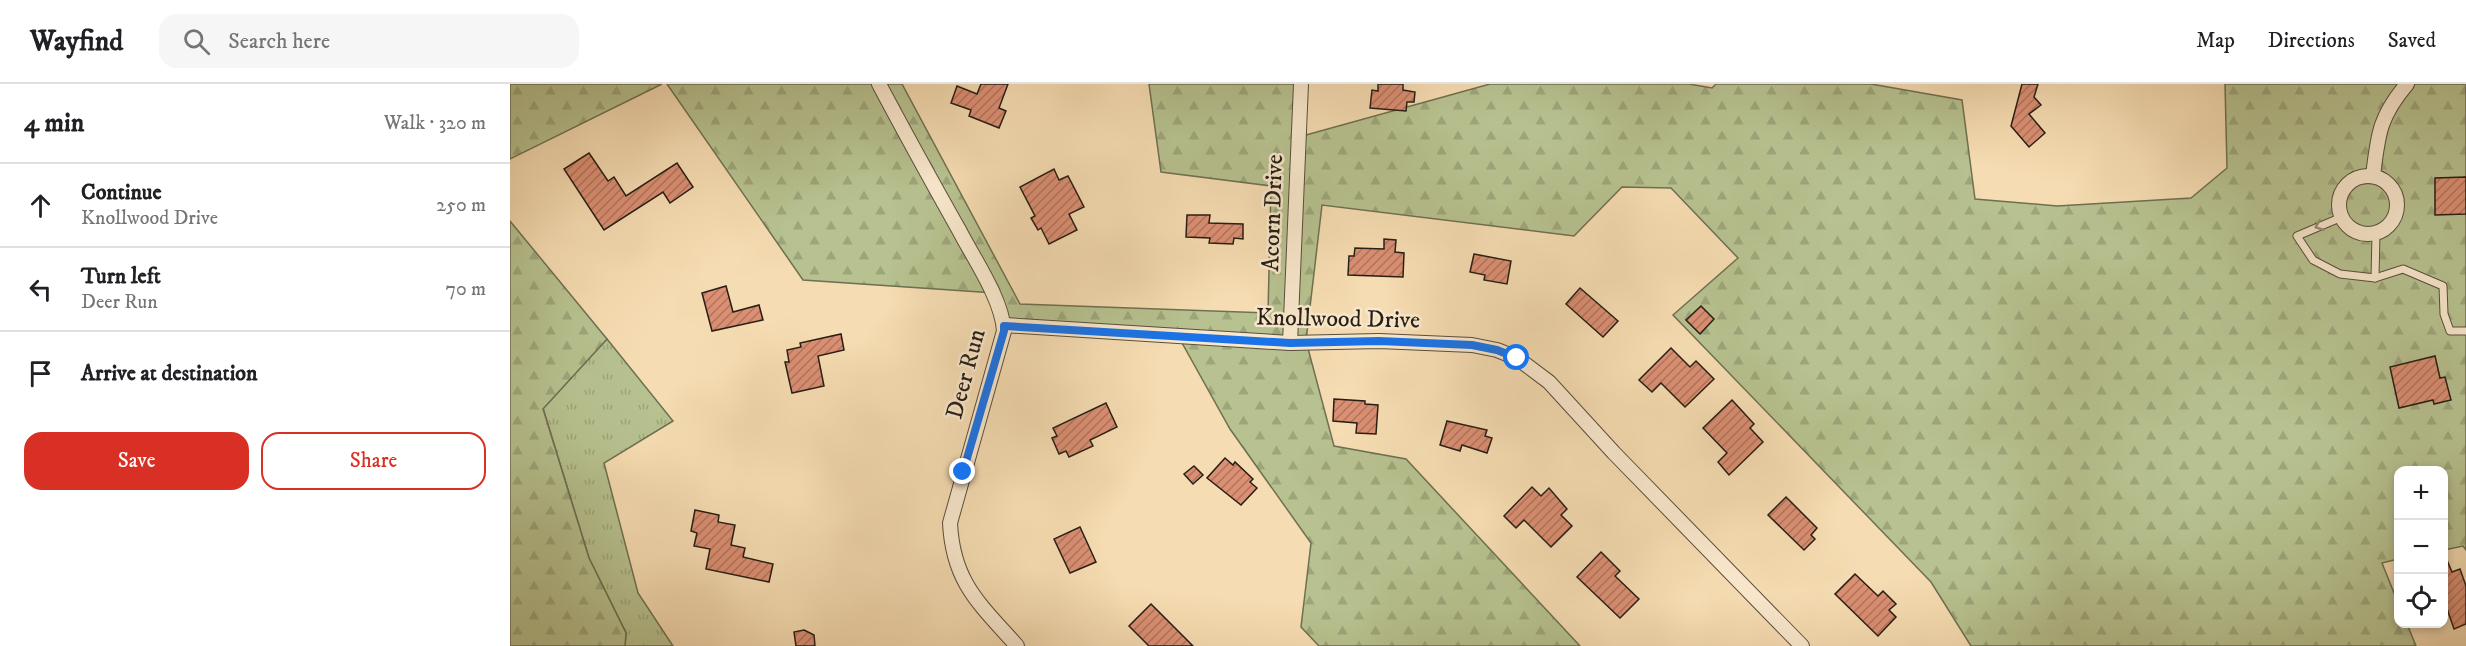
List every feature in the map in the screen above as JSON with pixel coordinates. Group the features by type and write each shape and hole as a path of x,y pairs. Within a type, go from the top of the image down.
{"street":[{"name":"Deer Run","path":"879,84 999,306 1004,326 950,524 951,549 962,578 977,600 1017,646"},
{"name":"Acorn Drive","path":"1290,343 1301,84"},
{"path":"2373,176 2383,118 2390,104 2407,84"},
{"path":"2361,176 2373,176 2387,183 2395,195 2397,209 2391,223 2376,233 2364,234 2355,231 2347,226 2342,217 2338,205 2341,193 2346,184 2361,176"},
{"name":"Knollwood Drive","path":"1004,326 1290,343 1379,341 1472,345 1497,350 1517,358 1549,382 1614,453 1802,646"}],"lane":[{"path":"2342,217 2297,236 2313,260 2340,274 2375,278 2403,268 2443,286 2444,314 2451,331 2466,331"},
{"path":"2375,278 2376,233"}],"green space":[{"path":"510,84 662,84 510,159"},
{"path":"667,84 902,84 1020,304 1268,313 1271,186 1161,172 1149,84 1301,84 1306,135 1490,84 1689,84 1712,88 1716,84 1871,84 1962,100 1975,199 2057,206 2191,198 2227,168 2225,84 2466,84 2466,550 2463,546 2448,549 2448,466 2394,466 2394,560 2382,563 2394,593 2394,628 2409,628 2416,646 1971,646 1931,582 1673,315 1738,258 1671,188 1622,187 1574,236 1322,205 1306,341 1334,446 1406,459 1580,646 1319,646 1301,627 1311,543 1230,429 1177,334 1009,319 995,293 803,280"},
{"path":"510,221 607,339 543,409 589,558 626,633 625,646 510,646"},
{"path":"607,339 673,421 604,463 638,593 673,646 625,646 626,633 589,558 543,408"}],"building":[{"path":"981,84 1008,84 999,108 1006,111 999,128 969,116 971,110 951,103 957,86 977,94"},
{"path":"1378,84 1403,84 1403,90 1415,92 1414,102 1407,102 1406,111 1370,108 1372,90 1378,91"},
{"path":"2022,84 2038,84 2034,97 2041,105 2029,114 2045,133 2029,147 2011,126"},
{"path":"589,153 608,181 614,177 626,196 677,163 693,187 670,203 663,192 604,230 564,169"},
{"path":"1054,169 1059,180 1068,176 1084,207 1069,214 1077,230 1049,244 1041,228 1038,230 1031,218 1035,216 1020,187"},
{"path":"2466,177 2466,214 2435,215 2435,178"},
{"path":"1187,215 1210,215 1209,223 1243,224 1243,239 1234,238 1233,244 1209,243 1210,238 1186,237"},
{"path":"1384,239 1396,240 1395,252 1404,253 1403,277 1348,275 1349,256 1354,256 1355,248 1384,249"},
{"path":"1474,254 1511,261 1507,284 1484,280 1485,275 1470,272"},
{"path":"726,286 733,312 759,305 763,320 712,331 702,293"},
{"path":"1580,288 1618,321 1603,337 1566,304"},
{"path":"1701,306 1714,319 1700,334 1686,320"},
{"path":"841,334 844,350 818,356 824,386 792,393 785,362 789,362 787,350 801,347 800,343"},
{"path":"1671,348 1690,367 1696,361 1714,379 1685,407 1661,383 1652,392 1639,380"},
{"path":"2435,356 2440,378 2445,377 2451,400 2434,404 2433,400 2399,408 2390,367"},
{"path":"1334,399 1365,401 1365,404 1378,405 1376,434 1356,433 1357,423 1333,421"},
{"path":"1732,400 1754,424 1750,428 1763,442 1729,475 1718,462 1727,453 1703,428"},
{"path":"1106,403 1117,427 1090,440 1093,446 1069,457 1066,451 1059,454 1052,438 1057,436 1053,428"},
{"path":"1447,421 1487,430 1485,436 1492,438 1487,453 1462,445 1460,451 1440,445"},
{"path":"1225,458 1233,465 1235,462 1253,479 1250,482 1257,488 1241,505 1207,478"},
{"path":"1194,466 1203,475 1193,484 1184,474"},
{"path":"1532,487 1541,496 1549,488 1567,509 1561,515 1572,526 1551,547 1524,520 1516,528 1504,516"},
{"path":"1786,497 1817,528 1811,535 1815,539 1804,550 1768,515"},
{"path":"695,510 719,515 718,522 735,525 731,545 745,548 743,557 773,564 769,582 706,569 710,549 694,546 697,533 691,531"},
{"path":"1080,527 1096,562 1070,573 1054,539"},
{"path":"1601,552 1620,571 1615,576 1639,599 1620,618 1577,577"},
{"path":"2448,562 2452,572 2460,569 2466,586 2466,624 2454,629 2448,612"},
{"path":"1855,574 1878,596 1883,591 1896,604 1889,610 1896,617 1878,636 1835,594"},
{"path":"1151,604 1193,646 1149,646 1129,626"},
{"path":"804,630 814,635 815,646 796,646 794,632"}],"route":[{"path":"963,472 1004,326 1290,343 1379,341 1472,345 1497,350 1517,358"}]}
